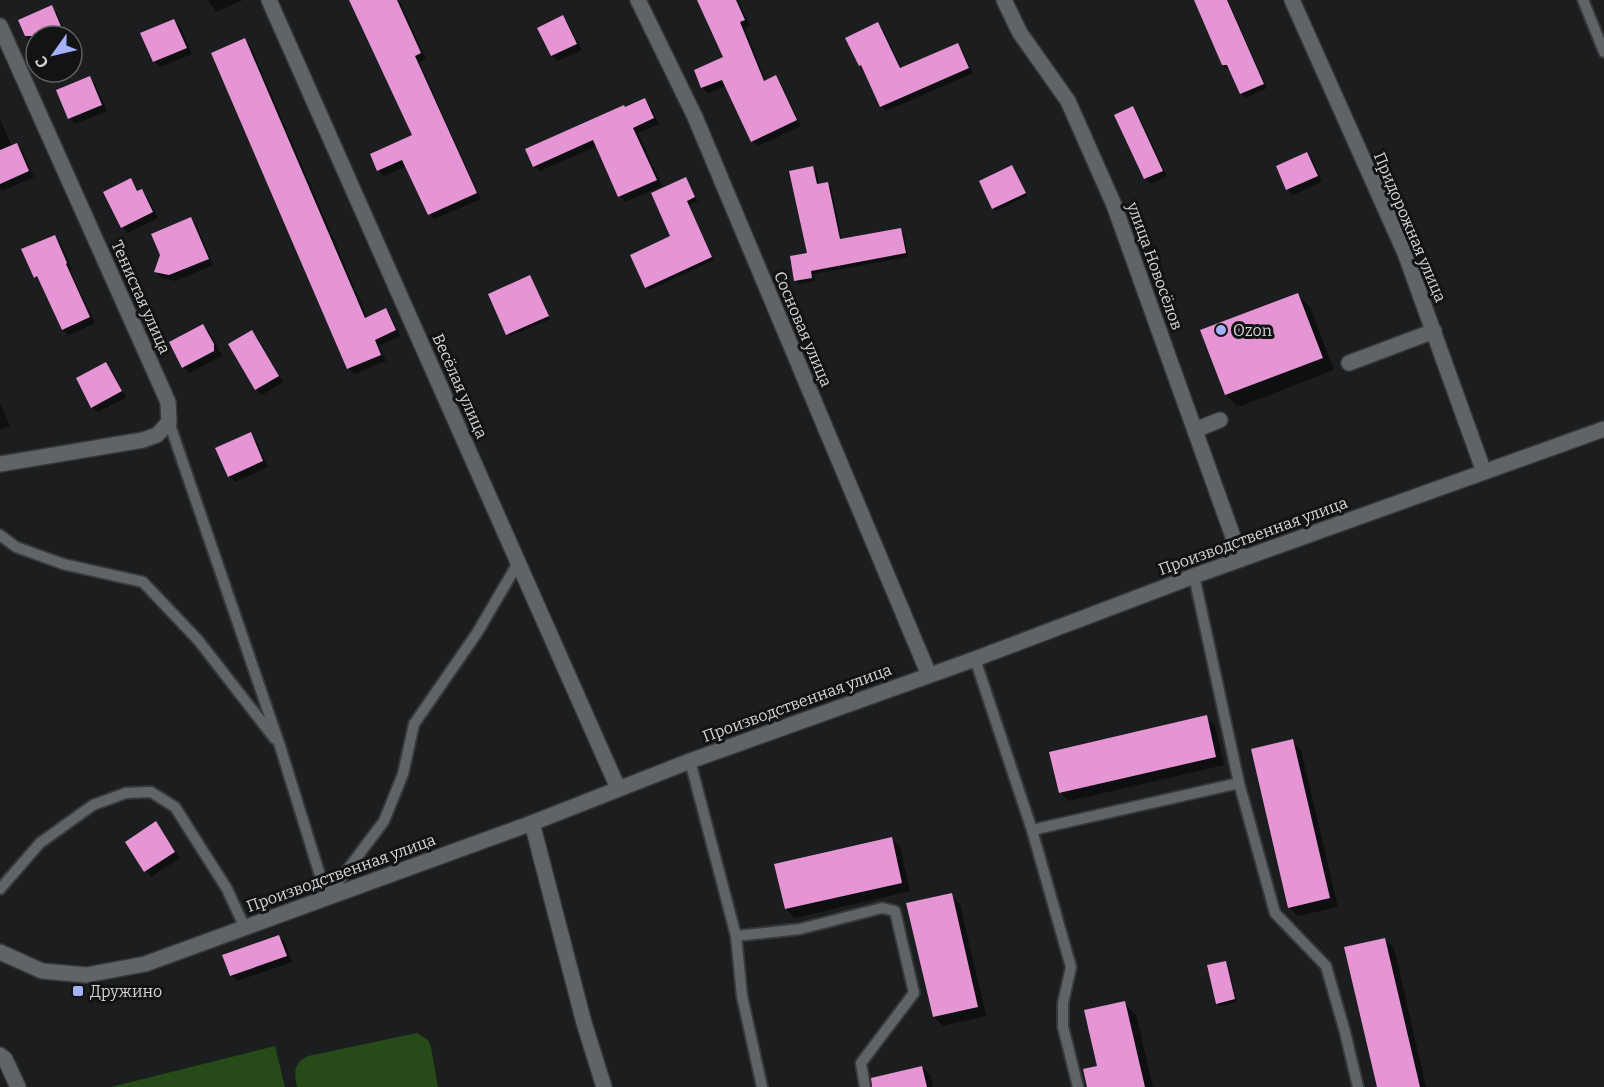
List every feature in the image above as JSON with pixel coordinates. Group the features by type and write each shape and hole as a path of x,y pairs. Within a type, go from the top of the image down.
{"street":[{"name":"Весёлая улица","path":"268,0 618,788"},
{"name":"Сосновая улица","path":"638,0 695,117 929,675"},
{"name":"улица Новосёлов","path":"1004,0 1020,33 1068,101 1113,205 1241,559"},
{"name":"Придорожная улица","path":"1292,0 1405,253 1484,472"},
{"name":"Тенистая улица","path":"0,26 168,402 169,422"},
{"path":"1349,363 1434,331"},
{"path":"1195,430 1220,420"},
{"path":"0,464 143,440 157,435 169,422"},
{"name":"Производственная улица","path":"0,952 42,970 86,975 145,964 532,823 690,761 975,659 1194,576 1604,429"},
{"path":"532,823 584,1023 604,1087"},
{"path":"0,1056 5,1059 18,1087"}],"lane":[{"path":"1584,0 1604,52"},
{"path":"169,422 280,746 327,898"},
{"path":"0,535 16,547 63,564 143,582 198,640 280,746"},
{"path":"327,898 384,821 403,774 414,724 477,633 518,563"},
{"path":"1194,576 1239,783 1275,913 1326,966 1346,1032 1358,1087"},
{"path":"975,659 1032,830 1071,967 1063,1003 1063,1027 1078,1087"},
{"path":"690,761 736,936 742,996 762,1087"},
{"path":"1032,830 1239,783"},
{"path":"0,890 40,843 93,806 126,792 151,792 175,807 227,889 245,928"},
{"path":"736,936 800,929 882,908 895,911 914,993 861,1064 865,1087"}],"green space":[{"path":"417,1033 428,1040 431,1047 438,1087 297,1087 295,1077 297,1065 308,1056"},
{"path":"275,1046 285,1087 111,1087"}],"building":[{"path":"349,0 397,0 421,53 415,56 477,193 428,215 402,160 377,171 370,154 412,135"},
{"path":"697,0 736,0 745,20 740,22 764,81 776,75 797,120 751,142 722,80 701,88 694,70 723,57"},
{"path":"1194,0 1227,0 1264,84 1240,94 1227,65 1222,65"},
{"path":"52,5 60,24 24,24 24,34 18,20"},
{"path":"563,15 577,44 551,56 537,28"},
{"path":"174,19 187,48 153,62 140,33"},
{"path":"878,22 900,68 958,43 969,68 880,107 861,65 859,66 845,38"},
{"path":"245,38 365,318 386,308 396,330 375,340 381,355 347,369 211,53"},
{"path":"90,76 102,105 68,119 56,90 71,84 84,84 84,78"},
{"path":"645,98 654,118 633,128 657,180 618,197 593,140 533,167 525,149"},
{"path":"1133,106 1163,171 1144,179 1114,115"},
{"path":"17,143 29,171 0,184 0,150"},
{"path":"1307,152 1318,176 1286,190 1276,166"},
{"path":"1012,165 1026,193 992,209 979,181"},
{"path":"813,166 817,184 828,182 840,239 901,228 906,253 811,271 812,278 794,281 790,256 807,253 789,171"},
{"path":"686,177 695,197 687,201 712,257 645,288 630,255 670,236 651,193"},
{"path":"131,178 137,191 142,189 153,212 121,228 103,192"},
{"path":"191,217 209,259 169,275 154,272 160,255 151,234"},
{"path":"55,235 90,317 62,330 37,276 34,278 21,249"},
{"path":"530,275 549,316 506,335 488,294"},
{"path":"1298,293 1323,358 1225,395 1200,330"},
{"path":"203,324 214,344 214,351 182,368 169,342"},
{"path":"252,330 279,376 255,390 228,344"},
{"path":"106,362 122,391 91,408 76,378"},
{"path":"251,432 263,461 228,477 215,448"},
{"path":"1207,715 1216,757 1059,793 1049,752"},
{"path":"1293,739 1330,898 1288,908 1251,749"},
{"path":"156,821 175,852 144,872 125,842"},
{"path":"892,837 902,883 785,909 774,864"},
{"path":"952,893 978,1007 933,1017 906,903"},
{"path":"279,935 287,956 230,976 222,955"},
{"path":"1385,938 1420,1087 1377,1087 1344,947"},
{"path":"1226,961 1235,999 1216,1004 1207,965"},
{"path":"1125,1001 1145,1087 1087,1087 1083,1069 1097,1066 1084,1010"},
{"path":"922,1066 927,1087 872,1087 871,1078"}],"place":[{"name":"Ozon","path":"1221,330"},
{"name":"Дружино","path":"78,991"}]}
